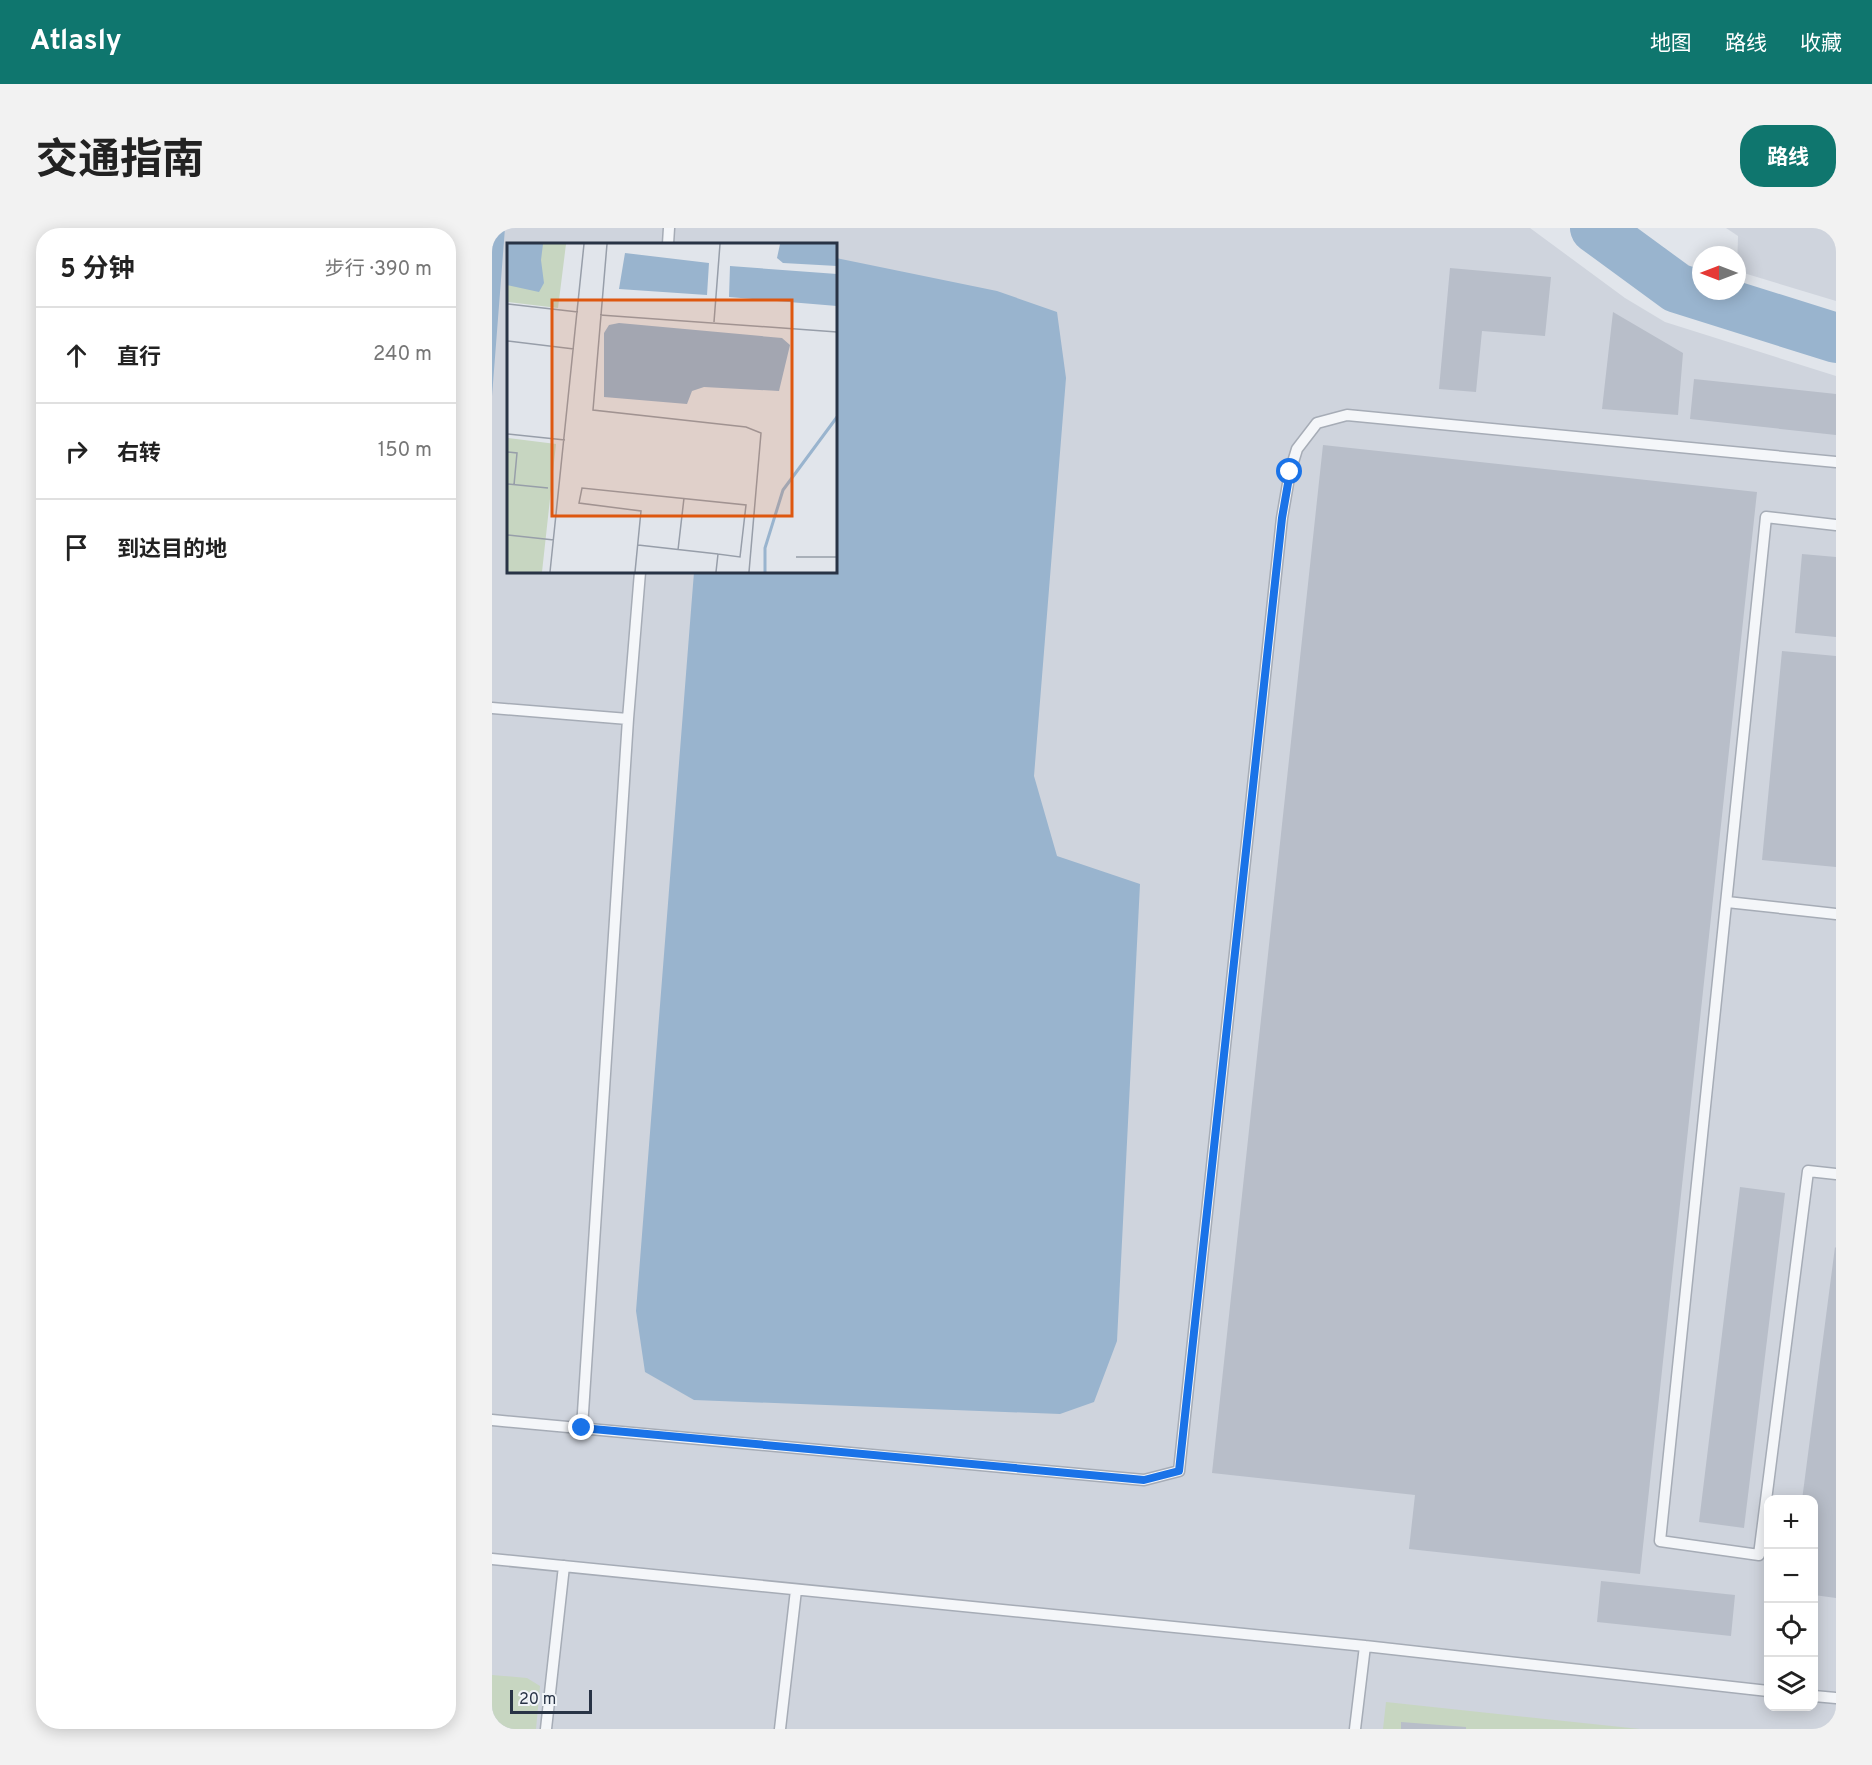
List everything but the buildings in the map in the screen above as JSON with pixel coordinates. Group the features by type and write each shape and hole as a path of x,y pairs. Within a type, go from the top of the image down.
{"lane":[{"path":"668,243 669,228"},
{"path":"492,1420 1144,1480 1179,1471 1282,518 1290,472 1297,449 1317,423 1347,415 1836,462"},
{"path":"1836,525 1766,517 1660,1541 1759,1555 1808,1172 1836,1174"},
{"path":"582,1428 628,719 640,573"},
{"path":"492,708 628,719"},
{"path":"1727,902 1836,914"},
{"path":"492,1559 1365,1646 1764,1691"},
{"path":"546,1729 564,1566"},
{"path":"780,1729 796,1590"},
{"path":"1355,1729 1365,1646"},
{"path":"1818,1696 1836,1698"}],"shaded area":[{"path":"492,228 1530,228 1625,298 1665,322 1836,376 1836,1729 492,1729"},
{"path":"1726,228 1836,228 1836,301 1746,274 1746,246 1738,246 1738,236"}],"green space":[{"path":"492,1675 527,1678 540,1686 536,1729 492,1729"},
{"path":"1386,1702 1640,1729 1383,1729"}],"water":[{"path":"492,228 505,228 492,396"},
{"path":"837,258 997,291 1057,312 1066,378 1034,776 1057,856 1140,884 1117,1341 1094,1402 1060,1414 694,1400 645,1372 636,1311 694,573 837,573"}],"waterway":[{"path":"1595,228 1677,288 1836,338"}],"route":[{"path":"582,1428 1144,1480 1179,1471 1282,518 1290,472"}]}
